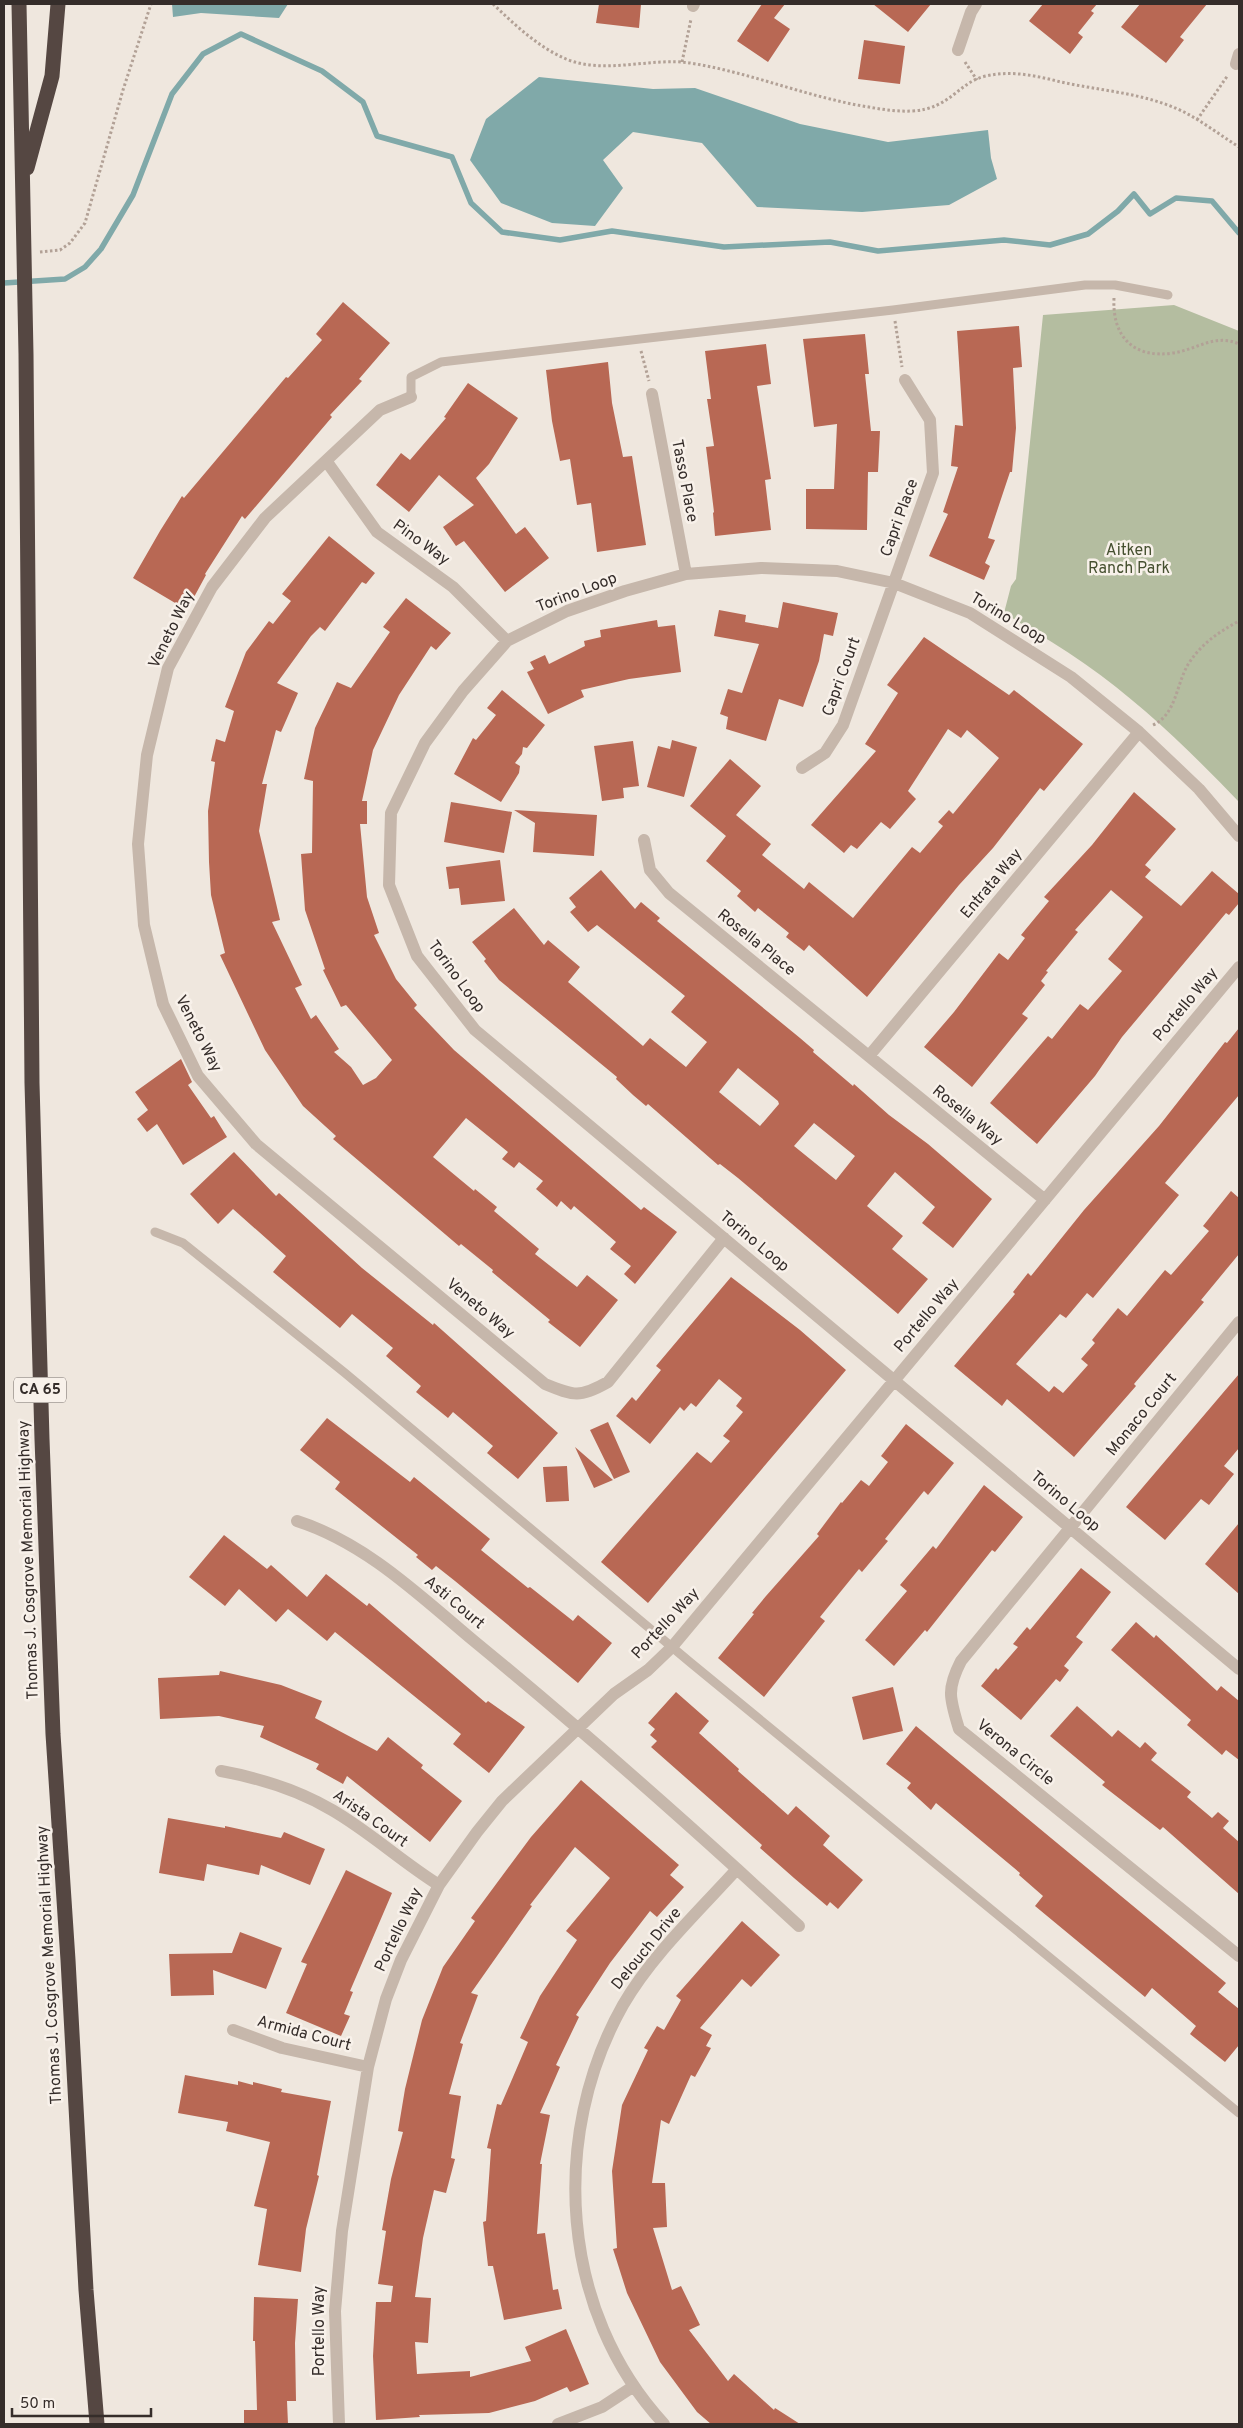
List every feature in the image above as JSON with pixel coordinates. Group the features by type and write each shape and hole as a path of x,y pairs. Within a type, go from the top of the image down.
{"highway":[{"name":"Thomas J. Cosgrove Memorial Highway","path":"19,4 26,354 32,1083 42,1440 52,1734 68,1960 86,2290 97,2424"},
{"path":"22,187 52,76 58,4"}],"street":[{"path":"958,50 971,12 976,4"},
{"name":"Capri Place","path":"894,583 933,473 930,420 905,380"},
{"name":"Tasso Place","path":"652,394 686,574"},
{"name":"Veneto Way","path":"411,397 380,410 327,462 265,518 212,587 168,668 147,755 138,844 144,925 163,1004 198,1076 256,1144 545,1384 566,1392 587,1394 608,1382 724,1238"},
{"name":"Pino Way","path":"327,462 377,532 453,587 507,641"},
{"name":"Torino Loop","path":"1239,836 1199,789 1139,732 1070,677 970,613 894,583 837,571 762,568 686,574 625,591 566,611 507,641 463,691 425,743 391,813 389,885 418,956 474,1030 1239,1669"},
{"name":"Capri Court","path":"802,768 825,753 843,725 894,583"},
{"name":"Entrata Way","path":"869,1056 1139,732"},
{"name":"Rosella Place","path":"644,840 650,870 669,893 869,1056"},
{"name":"Portello Way","path":"338,2424 335,2359 337,2272 368,2067 381,2014 401,1960 439,1885 502,1801 614,1694 648,1670 672,1647 1239,967"},
{"name":"Rosella Way","path":"869,1056 1045,1200"},
{"name":"Monaco Court","path":"1070,1528 1239,1322"},
{"name":"Asti Court","path":"297,1521 319,1528 370,1557 579,1727"},
{"name":"Verona Circle","path":"1070,1528 961,1661 951,1680 950,1701 959,1728 1239,1956"},
{"path":"579,1727 799,1926"},
{"name":"Arista Court","path":"220,1770 273,1784 332,1809 356,1825 396,1857 439,1885"},
{"name":"Delouch Drive","path":"664,2424 634,2386 602,2325 581,2260 574,2190 576,2151 588,2088 598,2057 624,2004 660,1955 737,1869"},
{"name":"Armida Court","path":"233,2030 290,2051 368,2067"},
{"path":"558,2424 602,2407 634,2386"}],"lane":[{"path":"411,397 412,377 440,362 893,310 1084,285 1115,285 1168,294"},
{"path":"155,1232 183,1243 345,1373 672,1647 1239,2113"}],"path":[{"path":"32,253 60,250 70,243 85,223 123,90 151,4"},
{"path":"493,4 524,33 568,60 615,65 682,62 728,70 830,99 892,111 926,110 940,106 977,80 1000,73 1035,75 1156,101 1197,120 1239,148"},
{"path":"682,62 693,5"},
{"path":"958,50 977,80"},
{"path":"1197,120 1237,59"},
{"path":"1115,285 1114,305 1118,329 1127,343 1136,348 1160,354 1172,354 1203,342 1224,341 1239,344"},
{"path":"893,310 905,380"},
{"path":"638,339 652,394"},
{"path":"1139,732 1158,723 1171,708 1183,675 1198,651 1215,634 1239,621"}],"green space":[{"name":"Aitken Ranch Park","path":"1174,305 1239,331 1239,802 1184,747 1126,695 1075,657 1004,613 1011,586 1016,579 1043,315"}],"water":[{"path":"172,4 288,4 279,18 201,13 173,17"},
{"path":"539,77 653,89 695,88 800,124 888,142 988,130 991,158 997,179 949,205 862,212 757,207 702,143 633,132 603,160 623,188 595,226 552,223 501,203 470,160 486,119"}],"building":[{"path":"599,4 641,4 639,28 596,23"},
{"path":"762,4 785,4 774,18 790,29 768,62 737,41"},
{"path":"873,4 931,4 908,32"},
{"path":"1043,4 1097,4 1091,11 1094,13 1078,33 1083,37 1070,54 1029,21"},
{"path":"1140,4 1207,4 1180,37 1184,40 1166,63 1121,27"},
{"path":"864,40 905,46 900,84 858,79"},
{"path":"343,302 390,343 359,379 362,381 330,415 332,417 245,519 242,516 205,574 187,610 133,578 182,496 184,498 286,377 288,378 322,340 316,334"},
{"path":"1019,326 1022,367 1013,368 1016,428 1012,472 1010,472 988,538 995,540 985,563 990,566 984,580 929,556 948,514 943,512 958,467 951,466 955,425 963,426 957,331"},
{"path":"865,334 869,374 865,374 871,431 880,431 878,472 868,472 867,530 806,529 806,489 834,489 837,424 814,427 803,339"},
{"path":"766,344 771,384 757,386 771,479 765,480 771,530 715,536 706,447 714,446 707,399 711,399 705,351"},
{"path":"608,362 612,403 623,457 632,456 646,545 597,552 591,503 577,505 570,459 560,461 552,421 546,370"},
{"path":"468,383 518,418 489,464 476,478 516,534 525,527 549,558 505,592 464,541 456,546 443,527 474,505 439,475 409,512 376,485 401,453 410,460 446,418 444,417"},
{"path":"329,536 375,573 366,584 362,582 325,631 320,627 311,636 277,683 298,693 281,732 276,730 262,784 267,784 259,831 280,920 272,922 302,985 295,988 311,1019 316,1015 339,1049 334,1052 351,1067 363,1085 376,1078 392,1060 346,1005 341,1007 323,970 325,969 305,910 301,854 312,853 313,781 304,779 315,728 337,682 351,688 390,632 383,627 406,598 451,633 436,650 431,646 399,695 373,750 362,801 367,801 367,824 360,824 367,897 379,933 374,935 396,979 417,1005 414,1008 454,1050 641,1210 644,1207 677,1232 635,1284 624,1274 631,1266 610,1249 616,1242 574,1206 571,1210 561,1201 557,1207 536,1189 543,1181 519,1162 514,1168 502,1159 508,1152 466,1118 433,1157 474,1191 475,1189 497,1207 494,1211 539,1249 535,1254 577,1287 587,1275 618,1300 580,1347 548,1322 550,1320 492,1272 493,1270 461,1244 459,1246 333,1139 336,1136 303,1106 265,1050 220,955 225,953 211,895 208,811 215,762 211,761 216,739 225,742 234,711 225,707 246,652 269,621 273,624 291,601 282,594"},
{"path":"783,602 838,613 833,636 824,634 819,661 803,707 779,699 766,741 726,729 728,717 720,714 728,689 742,693 759,644 714,636 719,610 746,615 745,622 778,628"},
{"path":"657,620 658,627 675,625 681,672 629,679 581,690 584,697 548,714 527,672 534,669 530,662 545,655 549,664 585,646 584,641 601,637 600,630"},
{"path":"924,637 1009,695 1014,690 1083,744 1044,791 1040,788 993,848 959,885 867,997 809,945 804,951 786,937 789,933 758,908 755,912 737,896 741,891 706,861 726,836 690,806 730,759 761,786 736,815 771,844 762,855 804,889 809,882 853,918 912,847 920,853 943,826 938,822 949,810 953,814 999,758 967,730 961,738 948,729 908,791 916,799 890,829 881,822 857,849 851,845 844,853 811,825 876,751 865,744 898,693 887,685"},
{"path":"502,690 545,725 527,748 523,747 522,754 515,763 520,766 519,773 501,802 454,774 473,738 476,740 496,715 487,708"},
{"path":"672,740 697,747 684,797 647,787 658,746 670,749"},
{"path":"633,741 639,786 623,788 624,798 602,801 594,746"},
{"path":"1134,792 1176,829 1145,865 1151,870 1145,877 1181,906 1212,871 1239,894 1239,903 1229,915 1226,913 1122,1037 1095,1076 1037,1144 990,1103 1048,1036 1052,1039 1080,1004 1088,1010 1122,971 1108,959 1143,917 1111,890 1075,930 1078,932 1046,971 1048,972 1041,981 1045,985 1022,1014 1028,1018 972,1087 924,1047 954,1012 999,953 1008,960 1025,938 1021,935 1049,901 1044,897 1092,845"},
{"path":"451,802 512,812 504,853 444,842"},
{"path":"514,810 597,815 594,856 533,852 535,823"},
{"path":"500,860 505,901 461,905 459,888 449,889 446,867"},
{"path":"601,870 635,909 641,902 660,918 657,921 800,1038 814,1050 813,1052 853,1086 854,1084 889,1115 928,1144 992,1199 953,1248 922,1223 935,1207 895,1172 867,1206 903,1236 892,1249 928,1279 898,1314 738,1178 720,1164 718,1165 648,1104 646,1106 616,1079 617,1077 499,980 484,961 486,959 472,942 514,908 544,945 548,940 580,967 568,982 643,1046 650,1038 686,1067 707,1042 671,1012 685,996 597,925 588,932 570,912 576,907 569,898","holes":["738,1068 778,1101 779,1104 760,1126 719,1092","814,1123 855,1156 836,1180 794,1146"]},
{"path":"1239,1028 1239,1095 1165,1183 1179,1195 1093,1298 1087,1293 1066,1318 1060,1314 1016,1364 1049,1392 1054,1386 1063,1393 1088,1365 1081,1359 1095,1343 1092,1340 1118,1308 1127,1316 1165,1270 1171,1275 1209,1231 1203,1226 1231,1191 1239,1198 1239,1254 1201,1300 1204,1302 1134,1384 1136,1386 1074,1457 1007,1399 1002,1406 954,1366 1015,1294 1013,1292 1028,1273 1031,1276 1084,1210 1159,1126 1225,1042 1227,1043"},
{"path":"181,1059 192,1082 188,1085 211,1118 214,1116 227,1137 183,1165 157,1124 147,1132 137,1119 148,1110 135,1092"},
{"path":"234,1152 276,1196 279,1193 362,1268 433,1325 434,1323 558,1433 518,1479 487,1453 493,1446 453,1412 448,1418 416,1392 421,1386 386,1356 393,1348 352,1314 340,1328 273,1272 286,1256 233,1209 218,1224 190,1194"},
{"path":"731,1277 800,1330 846,1370 648,1603 601,1562 697,1452 711,1463 730,1441 723,1436 743,1412 736,1406 742,1398 719,1379 696,1407 691,1403 684,1411 680,1407 650,1444 616,1416 632,1397 636,1401 661,1370 656,1366"},
{"path":"1239,1374 1239,1448 1224,1466 1234,1474 1209,1505 1201,1499 1165,1540 1126,1507"},
{"path":"327,1418 410,1482 414,1477 490,1539 481,1550 528,1588 530,1587 573,1621 578,1615 612,1643 578,1683 455,1581 436,1566 432,1570 416,1557 418,1555 335,1489 340,1482 300,1450"},
{"path":"608,1422 630,1472 614,1479 590,1430"},
{"path":"906,1424 954,1463 928,1495 924,1491 885,1539 888,1541 862,1572 859,1569 820,1617 825,1621 764,1697 718,1658 754,1614 752,1613 766,1596 819,1536 817,1534 841,1502 861,1480 869,1486 888,1462 881,1456"},
{"path":"575,1447 613,1480 594,1488"},
{"path":"567,1466 569,1501 546,1502 543,1467"},
{"path":"984,1485 1023,1517 995,1552 992,1550 927,1632 925,1630 894,1666 865,1640 907,1591 900,1585 933,1546 936,1549"},
{"path":"1239,1523 1239,1594 1205,1564"},
{"path":"224,1535 267,1569 271,1565 307,1597 326,1574 367,1606 369,1603 486,1703 488,1701 525,1727 489,1773 453,1744 461,1734 335,1632 327,1641 288,1609 276,1622 239,1589 225,1606 189,1577"},
{"path":"1081,1568 1111,1592 1076,1637 1083,1642 1064,1666 1069,1670 1060,1682 1056,1679 1021,1720 981,1686 996,1668 998,1670 1018,1647 1013,1644 1027,1627 1030,1630"},
{"path":"1136,1622 1154,1638 1156,1635 1217,1691 1221,1686 1239,1701 1239,1760 1226,1750 1222,1755 1187,1725 1191,1720 1111,1650"},
{"path":"220,1671 281,1685 322,1701 315,1718 377,1751 388,1737 423,1765 421,1768 462,1801 430,1842 347,1776 343,1784 316,1769 319,1764 260,1737 264,1726 219,1716 160,1719 158,1678 219,1675"},
{"path":"893,1687 903,1731 863,1740 852,1697"},
{"path":"676,1692 709,1721 699,1733 739,1769 738,1771 788,1815 796,1806 830,1836 823,1845 863,1880 838,1909 830,1902 827,1906 794,1878 760,1848 762,1845 651,1747 657,1741 650,1735 655,1729 648,1723"},
{"path":"1077,1706 1112,1737 1118,1730 1140,1748 1145,1742 1157,1753 1151,1760 1191,1792 1187,1797 1212,1818 1218,1812 1229,1821 1223,1828 1239,1842 1239,1894 1163,1827 1160,1830 1102,1785 1105,1782 1050,1736"},
{"path":"916,1726 1226,1983 1218,1992 1239,2009 1239,2045 1225,2062 1190,2034 1196,2026 1152,1988 1145,1997 1035,1906 1043,1896 1019,1875 1020,1873 936,1803 931,1810 907,1788 911,1783 886,1764"},
{"path":"581,1780 679,1865 670,1875 684,1887 657,1917 650,1911 610,1963 576,2015 579,2017 556,2065 560,2067 540,2113 550,2115 540,2164 542,2164 537,2234 545,2233 553,2290 558,2289 562,2309 504,2320 493,2266 488,2266 483,2222 486,2221 491,2149 487,2148 497,2104 501,2105 528,2042 520,2038 540,1996 577,1940 566,1931 610,1878 575,1847 530,1905 532,1906 471,1993 478,1995 460,2043 463,2044 449,2094 461,2096 451,2158 455,2159 446,2193 434,2190 423,2238 415,2297 431,2298 428,2343 415,2342 417,2374 470,2371 470,2377 531,2361 525,2347 566,2329 589,2384 570,2392 567,2387 535,2401 489,2413 419,2415 420,2417 376,2420 373,2356 376,2302 391,2302 393,2286 378,2284 386,2231 382,2230 391,2179 403,2132 398,2131 405,2089 422,2020 443,1967 475,1921 471,1918 531,1837"},
{"path":"168,1818 225,1828 225,1826 281,1838 284,1832 325,1849 310,1885 261,1865 259,1875 207,1864 204,1881 159,1873"},
{"path":"346,1870 392,1893 350,1991 353,1992 344,2014 350,2016 341,2036 286,2013 307,1964 301,1962"},
{"path":"742,1921 780,1955 751,1987 742,1979 700,2028 712,2035 706,2046 711,2048 695,2077 691,2075 669,2124 661,2120 652,2183 665,2183 667,2227 653,2228 672,2290 681,2286 700,2325 689,2330 728,2381 734,2374 774,2410 775,2408 800,2424 711,2424 697,2412 660,2362 627,2293 613,2249 617,2248 612,2171 622,2105 648,2050 644,2048 657,2026 664,2030 681,2000 676,1996"},
{"path":"240,1932 282,1948 266,1989 213,1970 214,1995 171,1996 169,1954 232,1953"},
{"path":"185,2075 238,2085 238,2081 253,2085 253,2082 282,2089 281,2092 331,2101 317,2175 319,2176 306,2229 301,2272 258,2265 267,2209 254,2206 270,2142 226,2131 228,2122 178,2113"},
{"path":"254,2297 298,2299 295,2343 296,2401 287,2401 288,2424 244,2424 244,2410 257,2410 255,2341 253,2341"}],"waterway":[{"path":"4,283 65,279 85,267 101,249 133,195 172,94 203,54 241,34 322,71 363,102 377,136 452,157 471,203 502,232 560,240 612,231 724,247 830,242 878,251 1004,240 1050,245 1088,234 1118,211 1134,194 1150,214 1176,198 1212,201 1239,233"}]}
